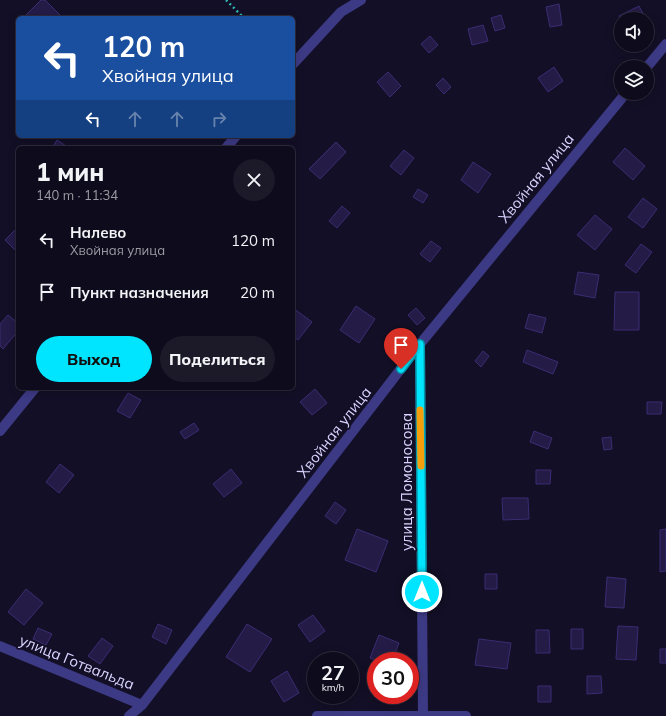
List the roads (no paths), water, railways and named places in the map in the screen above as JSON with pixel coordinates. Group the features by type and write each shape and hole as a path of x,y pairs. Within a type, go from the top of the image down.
{"street":[{"path":"295,62 341,12 361,0"},
{"path":"653,60 666,44"},
{"name":"Хвойная улица","path":"128,716 142,705 420,344 620,100"},
{"path":"228,146 234,138"},
{"name":"улица Ломоносова","path":"420,344 423,716"},
{"path":"0,431 33,390"},
{"name":"улица Готвальда","path":"0,646 142,705"},
{"path":"317,716 466,716"}]}
